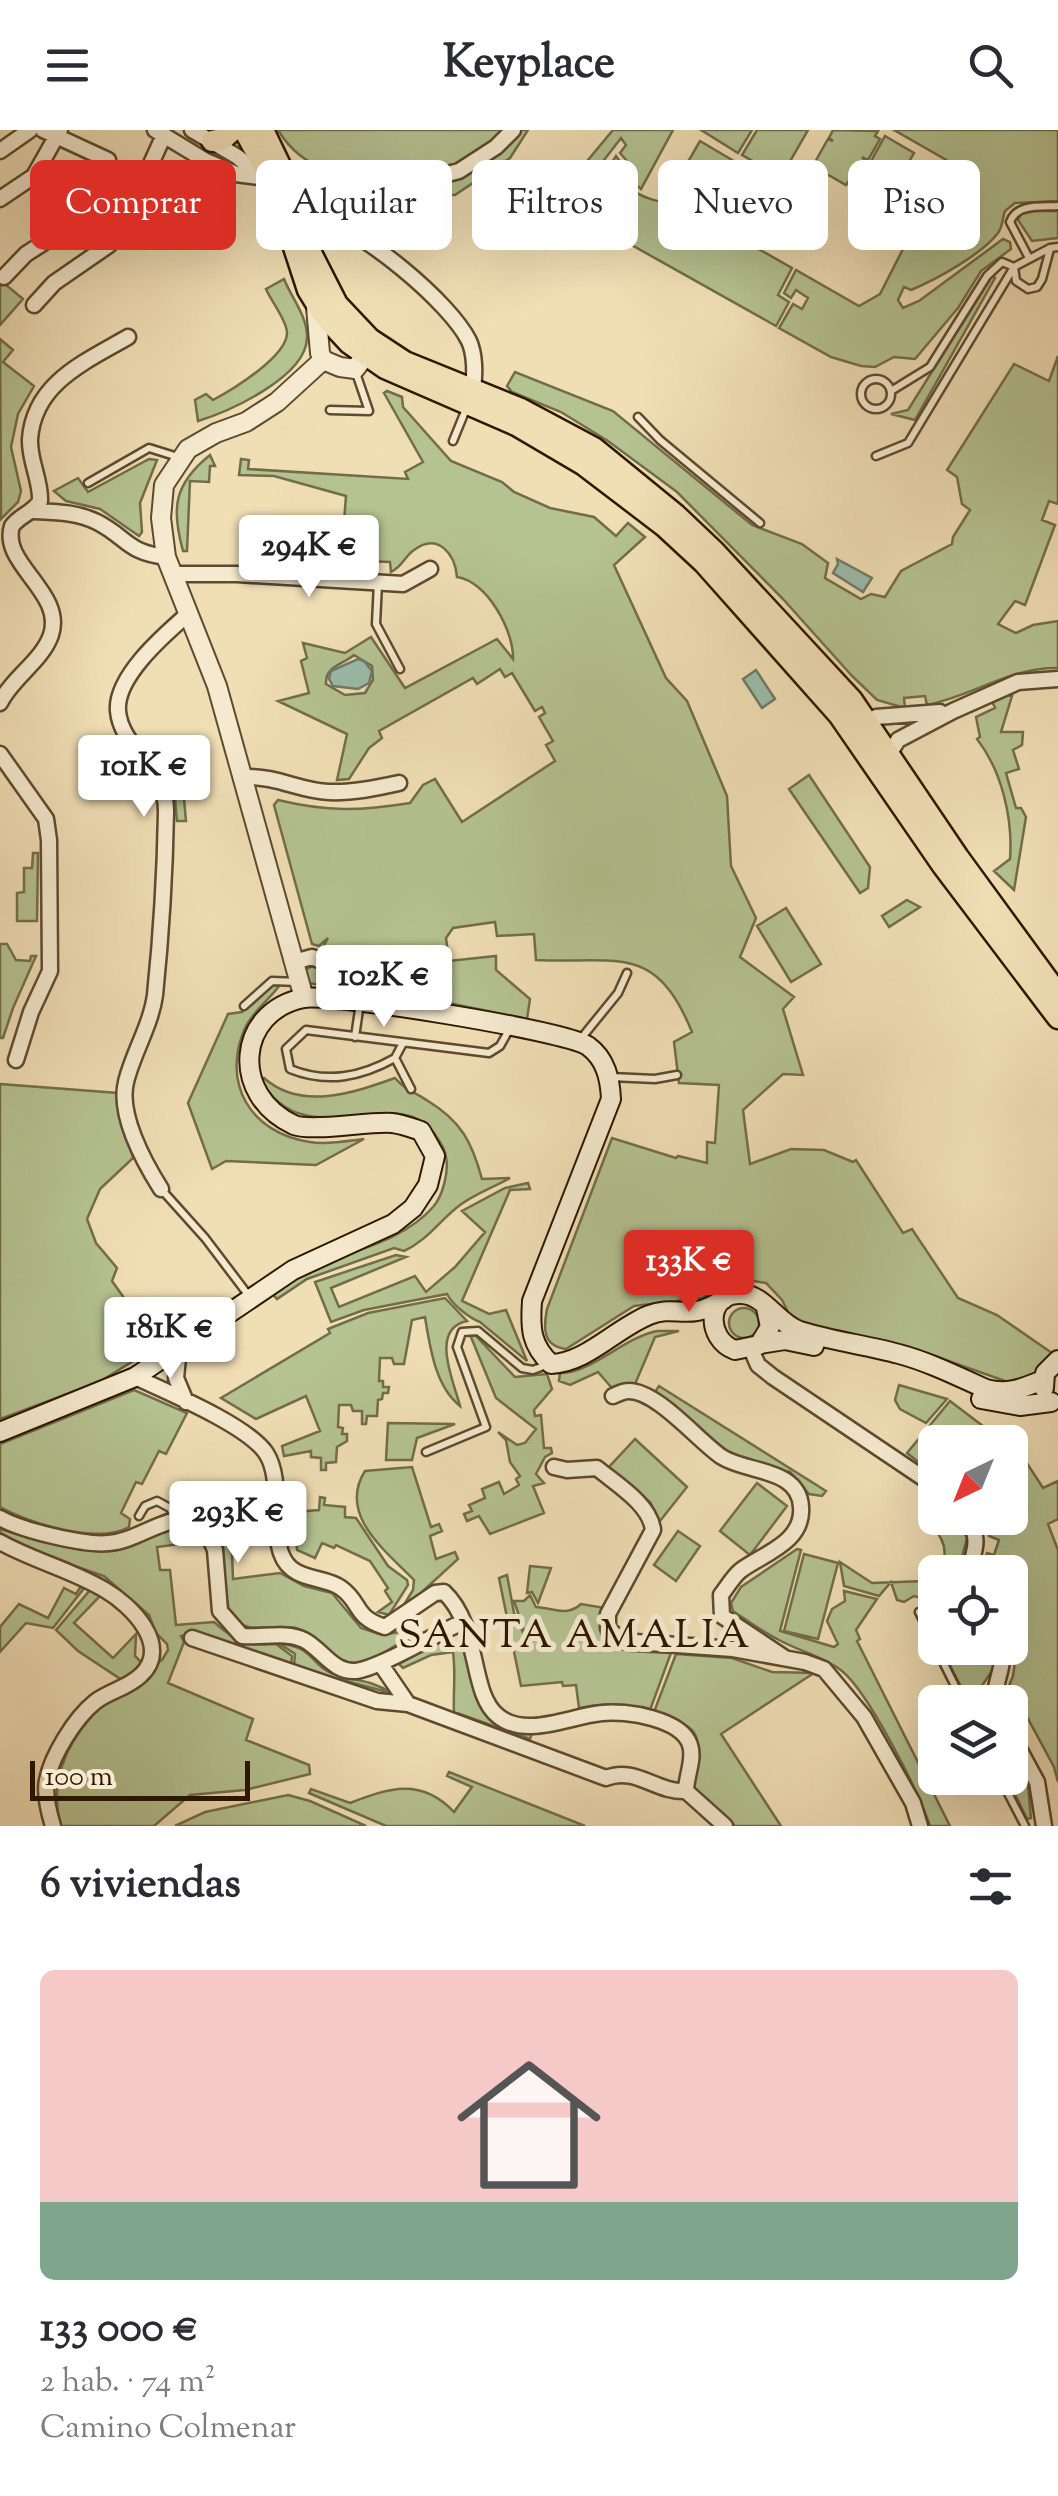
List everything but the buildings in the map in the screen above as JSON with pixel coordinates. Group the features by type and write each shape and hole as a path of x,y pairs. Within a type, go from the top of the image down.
{"main road":[{"path":"212,141 223,139 232,130"},
{"path":"244,130 267,160"},
{"path":"263,130 274,160"},
{"path":"298,250 308,290 316,303 348,343 364,355 405,362 471,396 521,409 594,448 641,484 714,551 828,672 867,723 893,748 1058,994"},
{"path":"311,250 364,355"},
{"path":"316,303 323,360 340,368 364,355"},
{"path":"302,990 217,686 170,565 161,518 164,485 188,449 246,422 277,402 323,360"},
{"path":"867,723 954,882 1058,1018"},
{"path":"0,1432 135,1377 293,1270 393,1224 414,1208 428,1185 435,1156 422,1131 395,1123 300,1127 270,1112 256,1094 248,1071 252,1040 272,1013 302,990 556,1033 588,1046 600,1060 610,1077 611,1099 532,1302 530,1326 536,1349 551,1364 571,1362 618,1330 654,1313 706,1311 724,1299 747,1294 797,1330 901,1355 1000,1392 1014,1392 1044,1380 1050,1366 1058,1360"},
{"path":"718,1340 713,1318 724,1299"},
{"path":"756,1346 770,1327 766,1308"},
{"path":"691,1314 709,1327 718,1340 736,1350 785,1340 858,1354 914,1370 996,1404 1055,1404 1044,1380"}],"street":[{"path":"0,150 30,130"},
{"path":"192,130 256,165"},
{"path":"452,174 496,147 513,130"},
{"path":"0,200 34,176 53,131 108,160 85,206 70,226 26,254 4,277"},
{"path":"34,305 54,283 110,245 122,230 159,132 206,161 236,174 256,176"},
{"path":"375,250 450,312 470,344 475,376 471,396"},
{"path":"34,512 41,494 30,440 38,403 67,372 128,337"},
{"path":"0,703 42,650 53,623 46,599 19,572 7,540 12,526 34,512 68,512 96,522 141,553 170,565 237,574 403,584 430,569"},
{"path":"160,1188 141,1157 124,1086 154,1000 165,795 150,765 126,732 118,711 122,688 130,674 188,614"},
{"path":"893,748 953,711 1018,682 1058,680"},
{"path":"867,723 953,711"},
{"path":"0,754 46,819 49,840 50,971 30,1012 16,1060"},
{"path":"243,777 270,776 325,792 400,783"},
{"path":"294,962 312,957 399,1008"},
{"path":"756,1346 758,1365 918,1474"},
{"path":"180,1347 176,1378 186,1402"},
{"path":"135,1377 251,1437 266,1453 276,1474 280,1552 290,1569 344,1590 361,1616 385,1627 435,1593 444,1592 456,1604 474,1648 482,1696 502,1720 516,1726 543,1724 605,1712 670,1724 683,1732 690,1746 686,1791"},
{"path":"613,1396 628,1390 644,1397 674,1416 720,1456 742,1468 774,1474 794,1488 802,1508 796,1531 781,1546 738,1572 720,1595 722,1616 786,1659"},
{"path":"554,1466 567,1470 597,1468 628,1493 652,1520 653,1530 608,1614 608,1628 621,1641 733,1648 824,1669 864,1717 912,1803 920,1826"},
{"path":"0,1518 39,1533 108,1544 185,1518 208,1534 215,1550 220,1610 242,1636 292,1636 306,1640 334,1666 354,1672 463,1622"},
{"path":"0,1542 28,1558 108,1591 146,1625 153,1652 149,1666 140,1676 96,1700 61,1747 46,1781 54,1826"},
{"path":"192,1638 377,1701 408,1704 606,1778 632,1774 674,1792 686,1791 724,1826"},
{"path":"380,1663 408,1704"},
{"path":"1028,1767 1036,1782 1044,1826"}],"lane":[{"path":"1029,258 1010,222 1014,213 1020,209 1058,206"},
{"path":"876,456 908,443 1014,267 1054,247"},
{"path":"1014,267 1016,281 1028,289 1037,287 1054,247"},
{"path":"891,391 885,382 874,380 865,385 862,396 868,407 881,408 889,402 891,391 930,368 987,276 1002,262 1014,267"},
{"path":"330,410 369,410 364,355"},
{"path":"453,441 471,396"},
{"path":"638,417 760,523"},
{"path":"88,482 150,448 181,458"},
{"path":"378,582 376,624 400,668"},
{"path":"578,1042 618,992 627,972"},
{"path":"244,1006 272,981 302,990"},
{"path":"355,1037 361,1002"},
{"path":"404,1042 395,1058 358,1076 312,1078 290,1069 286,1049 306,1030 488,1052 500,1046 512,1027"},
{"path":"395,1058 411,1088"},
{"path":"610,1077 655,1080 677,1075"},
{"path":"160,1188 251,1298"},
{"path":"426,1452 486,1427 457,1346 462,1332 478,1332 522,1368 533,1370 551,1364"},
{"path":"139,1516 145,1506 157,1501 170,1508 175,1519"},
{"path":"1009,1795 1026,1826"}],"green space":[{"path":"278,130 528,130 507,160 472,160 472,184 455,195 452,160 306,160"},
{"path":"613,130 673,130 641,189 638,160 626,160 620,153 626,145 621,138 604,160 588,160"},
{"path":"701,130 752,130 738,153"},
{"path":"757,130 808,130 791,160 751,160 742,155"},
{"path":"833,130 878,131 875,136 880,139 868,160 848,160 846,185 828,175 828,160 816,160 828,139 833,141 829,138"},
{"path":"894,130 1058,130 1058,201 1015,203 1005,211 998,233 981,250 922,285 911,290 904,287 898,300 903,308 919,301 1003,239 1010,242 1011,249 981,271 958,308 915,359 894,357 875,367 861,366 831,357 779,328 793,304 802,309 808,298 796,290 791,298 784,293 796,270 859,306 880,294 902,250 980,250 980,160 946,160"},
{"path":"885,136 914,153 910,160 872,160"},
{"path":"700,141 732,160 689,160"},
{"path":"638,193 658,201 658,250 761,250 792,268 778,295 789,302 776,326 638,249"},
{"path":"1058,211 1058,238 1032,241 1018,220 1021,214"},
{"path":"992,276 995,278 915,420 891,414 908,410"},
{"path":"284,279 305,322 307,338 303,352 281,379 198,421 195,400 206,394 213,400 233,389 279,351 286,327 266,289"},
{"path":"0,280 23,299 0,325"},
{"path":"0,339 13,350 3,362 34,386 18,414 11,447 21,491 18,502 1,519"},
{"path":"1058,356 1058,504 1049,501 1042,520 1055,525 1025,605 1015,601 998,624 1016,633 1033,625 1058,621 1058,668 1024,672 927,705 925,696 904,698 905,708 877,700 677,492 608,441 507,386 515,372 613,411 752,525 802,544 828,563 825,578 861,599 871,594 885,597 901,571 952,544 970,510 962,504 957,477 947,470 1014,364 1049,381"},
{"path":"384,393 402,397 403,407 451,461 550,508 594,517 616,536 628,523 645,537 614,565 666,678 687,701 727,796 731,866 756,918 740,957 794,997 783,1009 803,1075 783,1074 743,1110 750,1164 791,1149 824,1150 856,1160 903,1233 912,1229 958,1298 997,1315 1052,1353 1033,1375 1021,1381 1005,1381 926,1353 802,1325 792,1320 782,1300 766,1283 742,1279 721,1284 703,1298 634,1306 566,1349 549,1340 545,1330 547,1309 612,1138 676,1158 707,1163 707,1142 715,1143 719,1085 679,1083 674,1042 692,1032 664,983 631,964 536,960 534,934 497,936 495,922 453,928 446,938 449,961 496,956 496,970 530,999 527,1019 404,994 321,951 328,938 319,946 312,944 274,805 278,800 329,808 392,806 410,803 423,785 435,779 462,822 555,761 546,745 553,741 539,717 545,713 542,707 535,711 512,673 505,677 500,669 477,684 473,678 379,731 382,738 369,748 349,779 337,780 347,734 278,701 309,693 301,661 307,658 303,643 345,653 371,637 405,688 497,639 513,659 509,635 497,609 479,588 457,577 444,548 431,543 423,545 391,572 390,562 341,560 346,496 274,476 239,475 241,459 249,460 248,469 408,479 405,472 423,462","holes":["354,655 372,666 373,680 365,693 345,695 326,684 331,670"]},
{"path":"210,455 215,466 210,466 209,482 190,481 187,551 183,551 177,522 178,498 189,476"},
{"path":"149,459 157,460 140,503 139,536 100,509 66,501 54,491 78,478 88,492"},
{"path":"1012,696 1001,732 1023,732 1022,745 1013,750 1019,769 1006,773 1016,808 1021,808 1026,817 1014,890 994,871 1010,859 1010,828 999,780 977,739 980,737 976,717 995,708 992,701"},
{"path":"170,759 183,788 186,821 177,821 174,787 162,761"},
{"path":"809,775 870,867 868,888 860,893 789,789"},
{"path":"33,853 38,853 37,921 17,921 17,893 24,892 24,868 32,868"},
{"path":"907,900 920,907 889,927 882,916"},
{"path":"786,908 821,964 791,982 757,926"},
{"path":"0,944 7,944 16,960 30,961 31,956 36,956 3,1038 0,1038"},
{"path":"315,965 346,990 309,983 305,970"},
{"path":"273,985 279,986 248,1022 238,1048 239,1086 246,1102 271,1128 289,1137 323,1143 364,1139 316,1165 226,1161 212,1169 188,1103 228,1014 242,1012"},
{"path":"264,1078 294,1094 328,1096 395,1078 457,1125 469,1143 482,1179 510,1178 460,1205 404,1251 394,1248 307,1279 277,1299 270,1291 299,1274 389,1238 420,1219 440,1197 447,1163 440,1141 420,1120 400,1114 326,1118 302,1114 280,1103 261,1080"},
{"path":"0,1084 118,1093 133,1158 100,1189 87,1219 96,1243 117,1268 112,1281 149,1333 143,1355 99,1382 0,1419"},
{"path":"528,1183 530,1189 510,1190 462,1301 489,1314 506,1310 527,1361 461,1310 447,1294 364,1310 331,1322 315,1282 396,1255 406,1257 331,1288 339,1307 415,1276 426,1292 455,1267 485,1232 462,1211 505,1188"},
{"path":"445,1298 467,1321 449,1334 447,1345 460,1406 439,1377 425,1317 412,1320 404,1364 380,1358 379,1381 383,1381 383,1387 389,1387 388,1393 378,1400 377,1416 367,1416 366,1424 362,1424 362,1411 353,1411 351,1405 339,1405 338,1427 343,1428 342,1434 347,1434 347,1441 337,1447 336,1462 326,1463 326,1470 321,1470 321,1458 311,1457 311,1451 284,1456 282,1446 320,1431 306,1396 256,1419 221,1398 330,1333 328,1329 368,1313"},
{"path":"744,1308 755,1312 759,1323 755,1334 744,1338 733,1334 729,1323 733,1312"},
{"path":"657,1331 679,1331 655,1337 635,1384 611,1387 598,1372 570,1385 559,1381 560,1373 582,1368"},
{"path":"475,1335 515,1377 547,1374 552,1389 534,1410 535,1416 541,1415 544,1448 551,1448 552,1453 545,1457 536,1474 544,1483 533,1486 544,1513 490,1534 479,1516 467,1521 464,1514 472,1511 469,1505 485,1498 482,1489 499,1482 504,1494 519,1485 516,1479 520,1476 510,1462 506,1440 498,1432 517,1445 525,1443 536,1429 496,1398 471,1337"},
{"path":"899,1385 947,1399 926,1423 900,1409 895,1400"},
{"path":"659,1386 826,1491 822,1496 809,1494 790,1472 730,1456 653,1395"},
{"path":"134,1390 187,1413 166,1454 159,1451 142,1484 136,1482 121,1513 130,1519 129,1527 100,1534 82,1533 46,1525 0,1507 0,1444"},
{"path":"950,1401 982,1425 930,1425"},
{"path":"388,1423 455,1424 417,1438 412,1460 386,1460"},
{"path":"635,1439 687,1487 660,1521 650,1502 609,1467"},
{"path":"918,1440 918,1462 907,1453"},
{"path":"1028,1465 1043,1488 1058,1481 1058,1519 1048,1524 1058,1550 1058,1782 1028,1719 1028,1685 1009,1685 1014,1665 1028,1665 1028,1555 994,1555 999,1540 989,1536 1028,1535"},
{"path":"412,1467 431,1527 439,1524 442,1531 430,1536 436,1559 455,1552 458,1559 399,1613 413,1590 414,1580 369,1531 357,1503 358,1487 365,1471"},
{"path":"757,1483 787,1506 750,1555 720,1531"},
{"path":"320,1497 325,1498 324,1505 345,1507 345,1517 356,1518 388,1566 407,1580 408,1585 389,1615 378,1612 392,1602 385,1591 388,1588 370,1561 336,1545 334,1548 322,1543 315,1558 297,1550 295,1512 319,1510"},
{"path":"217,1523 229,1529 231,1525 233,1579 280,1573 304,1586 332,1593 361,1628 382,1635 399,1632 403,1641 373,1659 354,1663 338,1658 296,1628 252,1627 237,1622 226,1597"},
{"path":"180,1526 202,1541 157,1547 160,1570 170,1570 176,1625 214,1622 242,1642 276,1644 292,1656 291,1666 195,1632 181,1636 184,1642 168,1683 253,1719 246,1740 309,1765 310,1774 245,1790 190,1795 154,1826 61,1826 57,1799 68,1750 99,1708 162,1660 167,1644 156,1633 149,1615 104,1576 34,1552 0,1533 0,1529 100,1551 120,1548"},
{"path":"678,1531 700,1546 676,1581 654,1565"},
{"path":"938,1535 965,1535 962,1555 945,1555"},
{"path":"801,1550 780,1631 834,1647 838,1644 827,1621 832,1609 845,1601 844,1591 877,1599 856,1630 860,1639 857,1641 918,1762 918,1795 934,1795 950,1826 930,1826 879,1720 842,1671 773,1637 733,1611 731,1603 741,1587"},
{"path":"804,1554 838,1563 818,1639 784,1631"},
{"path":"840,1562 872,1583 891,1582 879,1596 844,1586"},
{"path":"530,1566 551,1568 538,1603 532,1592 527,1593"},
{"path":"507,1575 514,1613 529,1645 514,1601 524,1601 530,1595 536,1607 565,1611 581,1604 605,1608 601,1634 617,1647 671,1653 650,1710 614,1704 579,1708 576,1685 563,1686 562,1682 521,1686 499,1578"},
{"path":"918,1581 918,1597 897,1600 891,1582"},
{"path":"81,1586 85,1587 53,1628 26,1623 0,1652 0,1627 19,1604 48,1618 64,1588 76,1594"},
{"path":"90,1590 100,1596 74,1623 113,1658 136,1634 135,1656 143,1664 137,1675 122,1680 78,1651 56,1630"},
{"path":"435,1643 456,1644 467,1654 477,1698 488,1718 512,1730 532,1733 530,1739 454,1712 453,1652 431,1655 403,1668 399,1664"},
{"path":"280,1644 307,1653 329,1672 371,1683 391,1693 294,1667 295,1654"},
{"path":"676,1654 732,1658 772,1672 814,1673 721,1734 781,1826 735,1826 695,1790 695,1734 654,1712"},
{"path":"950,1665 994,1665 982,1685 960,1685"},
{"path":"449,1772 585,1826 386,1826 309,1793 311,1789 350,1803 391,1790 417,1790 442,1801 454,1812 472,1787 447,1776"},
{"path":"1028,1786 1031,1818 1027,1819 1015,1795 1028,1795"},
{"path":"288,1795 366,1826 175,1826 205,1812"}],"shaded area":[{"path":"837,559 872,578 863,592 833,573"},
{"path":"358,659 372,671 369,683 358,689 333,686 329,679 331,671"},
{"path":"756,670 775,699 762,708 743,679"}],"district":[{"name":"SANTA AMALIA","path":"575,1633"}]}
